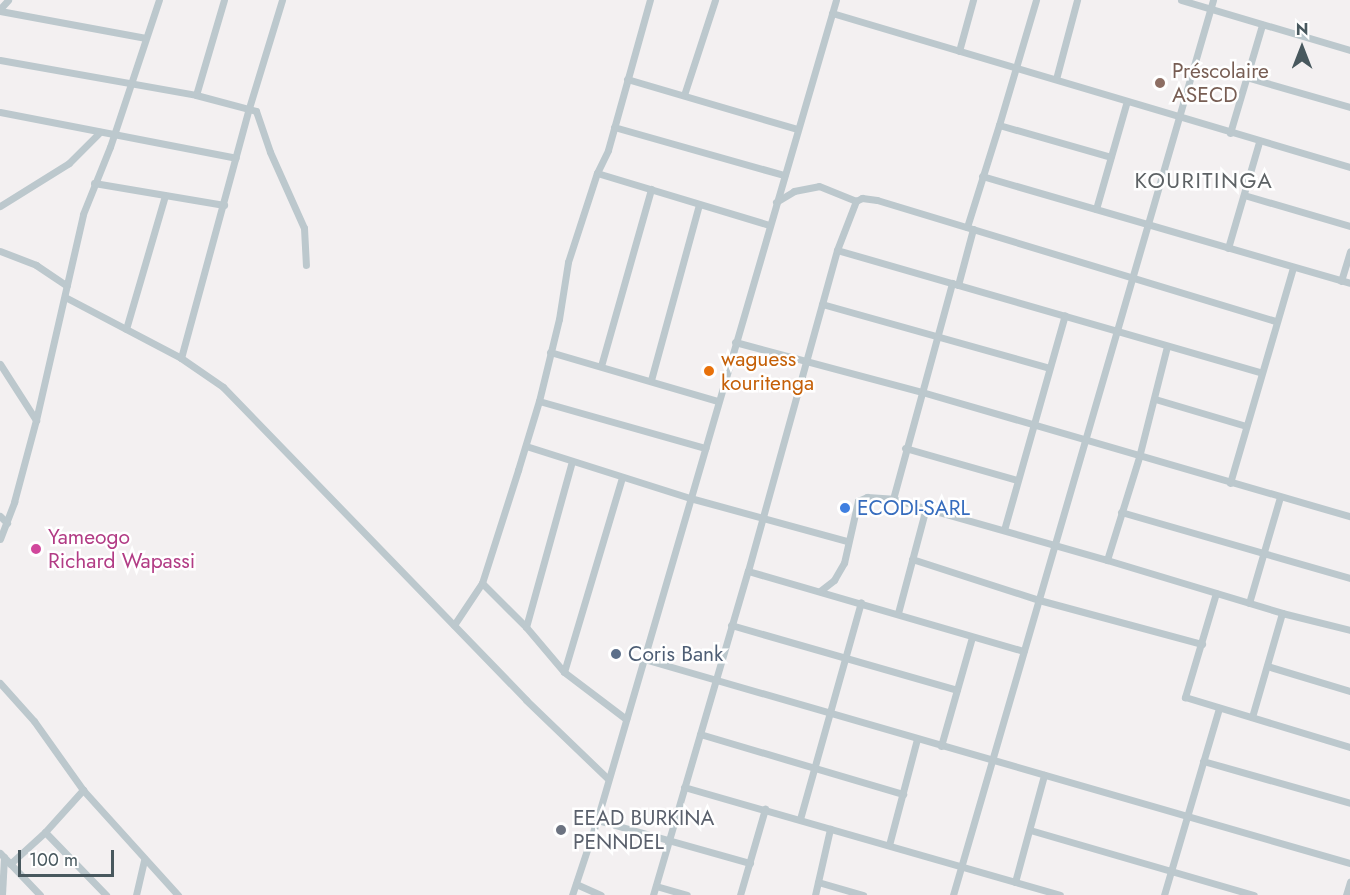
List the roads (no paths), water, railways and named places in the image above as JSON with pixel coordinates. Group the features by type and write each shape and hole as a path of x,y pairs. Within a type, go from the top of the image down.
{"street":[{"path":"8,0 0,10 145,38"},
{"path":"0,539 7,523 36,420 65,297 77,233 114,135 159,0"},
{"path":"196,95 224,0"},
{"path":"181,358 249,108 282,0"},
{"path":"454,625 482,583 526,446 539,401 568,262 614,127 650,0"},
{"path":"684,95 715,0"},
{"path":"572,895 597,820 836,0"},
{"path":"959,51 973,0"},
{"path":"893,499 921,392 955,284 982,176 1018,69 1036,0"},
{"path":"1056,79 1077,0"},
{"path":"1181,0 1350,50"},
{"path":"953,895 1213,0"},
{"path":"832,13 1056,79 1178,118 1350,167"},
{"path":"1230,133 1262,25"},
{"path":"0,60 196,95 249,108 260,116 270,152 304,228 306,265"},
{"path":"1246,77 1350,107"},
{"path":"627,79 797,129"},
{"path":"1096,209 1127,101"},
{"path":"0,112 236,158"},
{"path":"999,125 1111,157"},
{"path":"614,127 784,175"},
{"path":"0,206 69,163 100,132"},
{"path":"1228,248 1259,142"},
{"path":"597,173 769,225"},
{"path":"982,176 1350,283"},
{"path":"94,183 224,205"},
{"path":"776,202 794,191 811,185 856,201"},
{"path":"601,366 651,189"},
{"path":"1244,195 1350,226"},
{"path":"126,329 165,196"},
{"path":"653,895 748,571 837,250 856,201 862,198 877,200 1276,321"},
{"path":"651,380 699,204"},
{"path":"837,250 1261,372"},
{"path":"0,251 29,261 67,286"},
{"path":"1341,281 1350,251"},
{"path":"1230,483 1293,267"},
{"path":"65,297 181,358 223,387 454,625 608,779"},
{"path":"822,304 1049,368"},
{"path":"1004,530 1032,424 1065,315"},
{"path":"735,342 921,392 1280,498 1350,516"},
{"path":"1107,560 1139,457 1167,346"},
{"path":"550,352 718,401"},
{"path":"0,364 36,420"},
{"path":"1155,399 1246,426"},
{"path":"539,401 705,448"},
{"path":"526,446 690,498 848,541"},
{"path":"905,448 1017,480"},
{"path":"526,627 572,461"},
{"path":"564,672 622,477"},
{"path":"820,591 840,572 846,557 858,501 867,497 893,499 926,507 1282,613 1350,630"},
{"path":"1249,603 1280,498"},
{"path":"898,613 926,507"},
{"path":"1121,512 1350,578"},
{"path":"0,516 7,523"},
{"path":"912,559 1039,600 1202,644"},
{"path":"748,571 1024,651"},
{"path":"482,583 526,627 564,672 626,719"},
{"path":"1216,593 1185,697 1350,747"},
{"path":"800,819 861,602"},
{"path":"1252,717 1282,613"},
{"path":"731,626 957,690"},
{"path":"941,746 972,637"},
{"path":"644,659 1350,863"},
{"path":"1267,666 1350,691"},
{"path":"0,683 34,721 82,790 178,895"},
{"path":"1164,895 1219,708"},
{"path":"700,734 903,794"},
{"path":"889,845 917,739"},
{"path":"1203,761 1350,803"},
{"path":"1015,882 1044,775"},
{"path":"684,788 765,809 1060,895"},
{"path":"10,864 45,832 82,790"},
{"path":"740,895 765,809"},
{"path":"597,820 750,863"},
{"path":"815,895 830,829"},
{"path":"1030,830 1254,895"},
{"path":"45,832 106,895"},
{"path":"2,855 40,895"},
{"path":"2,855 2,895"},
{"path":"136,895 144,859"},
{"path":"818,882 863,895"},
{"path":"1346,895 1350,882"},
{"path":"576,884 601,895"},
{"path":"656,886 687,895"}],"place":[{"name":"Préscolaire ASECD","path":"1160,83"},
{"name":"waguess kouritenga","path":"709,371"},
{"name":"ECODI-SARL","path":"845,508"},
{"name":"Yameogo Richard Wapassi","path":"36,549"},
{"name":"Coris Bank","path":"616,654"},
{"name":"EEAD BURKINA PENNDEL","path":"561,830"}],"district":[{"name":"KOURITINGA","path":"1204,181"}]}
